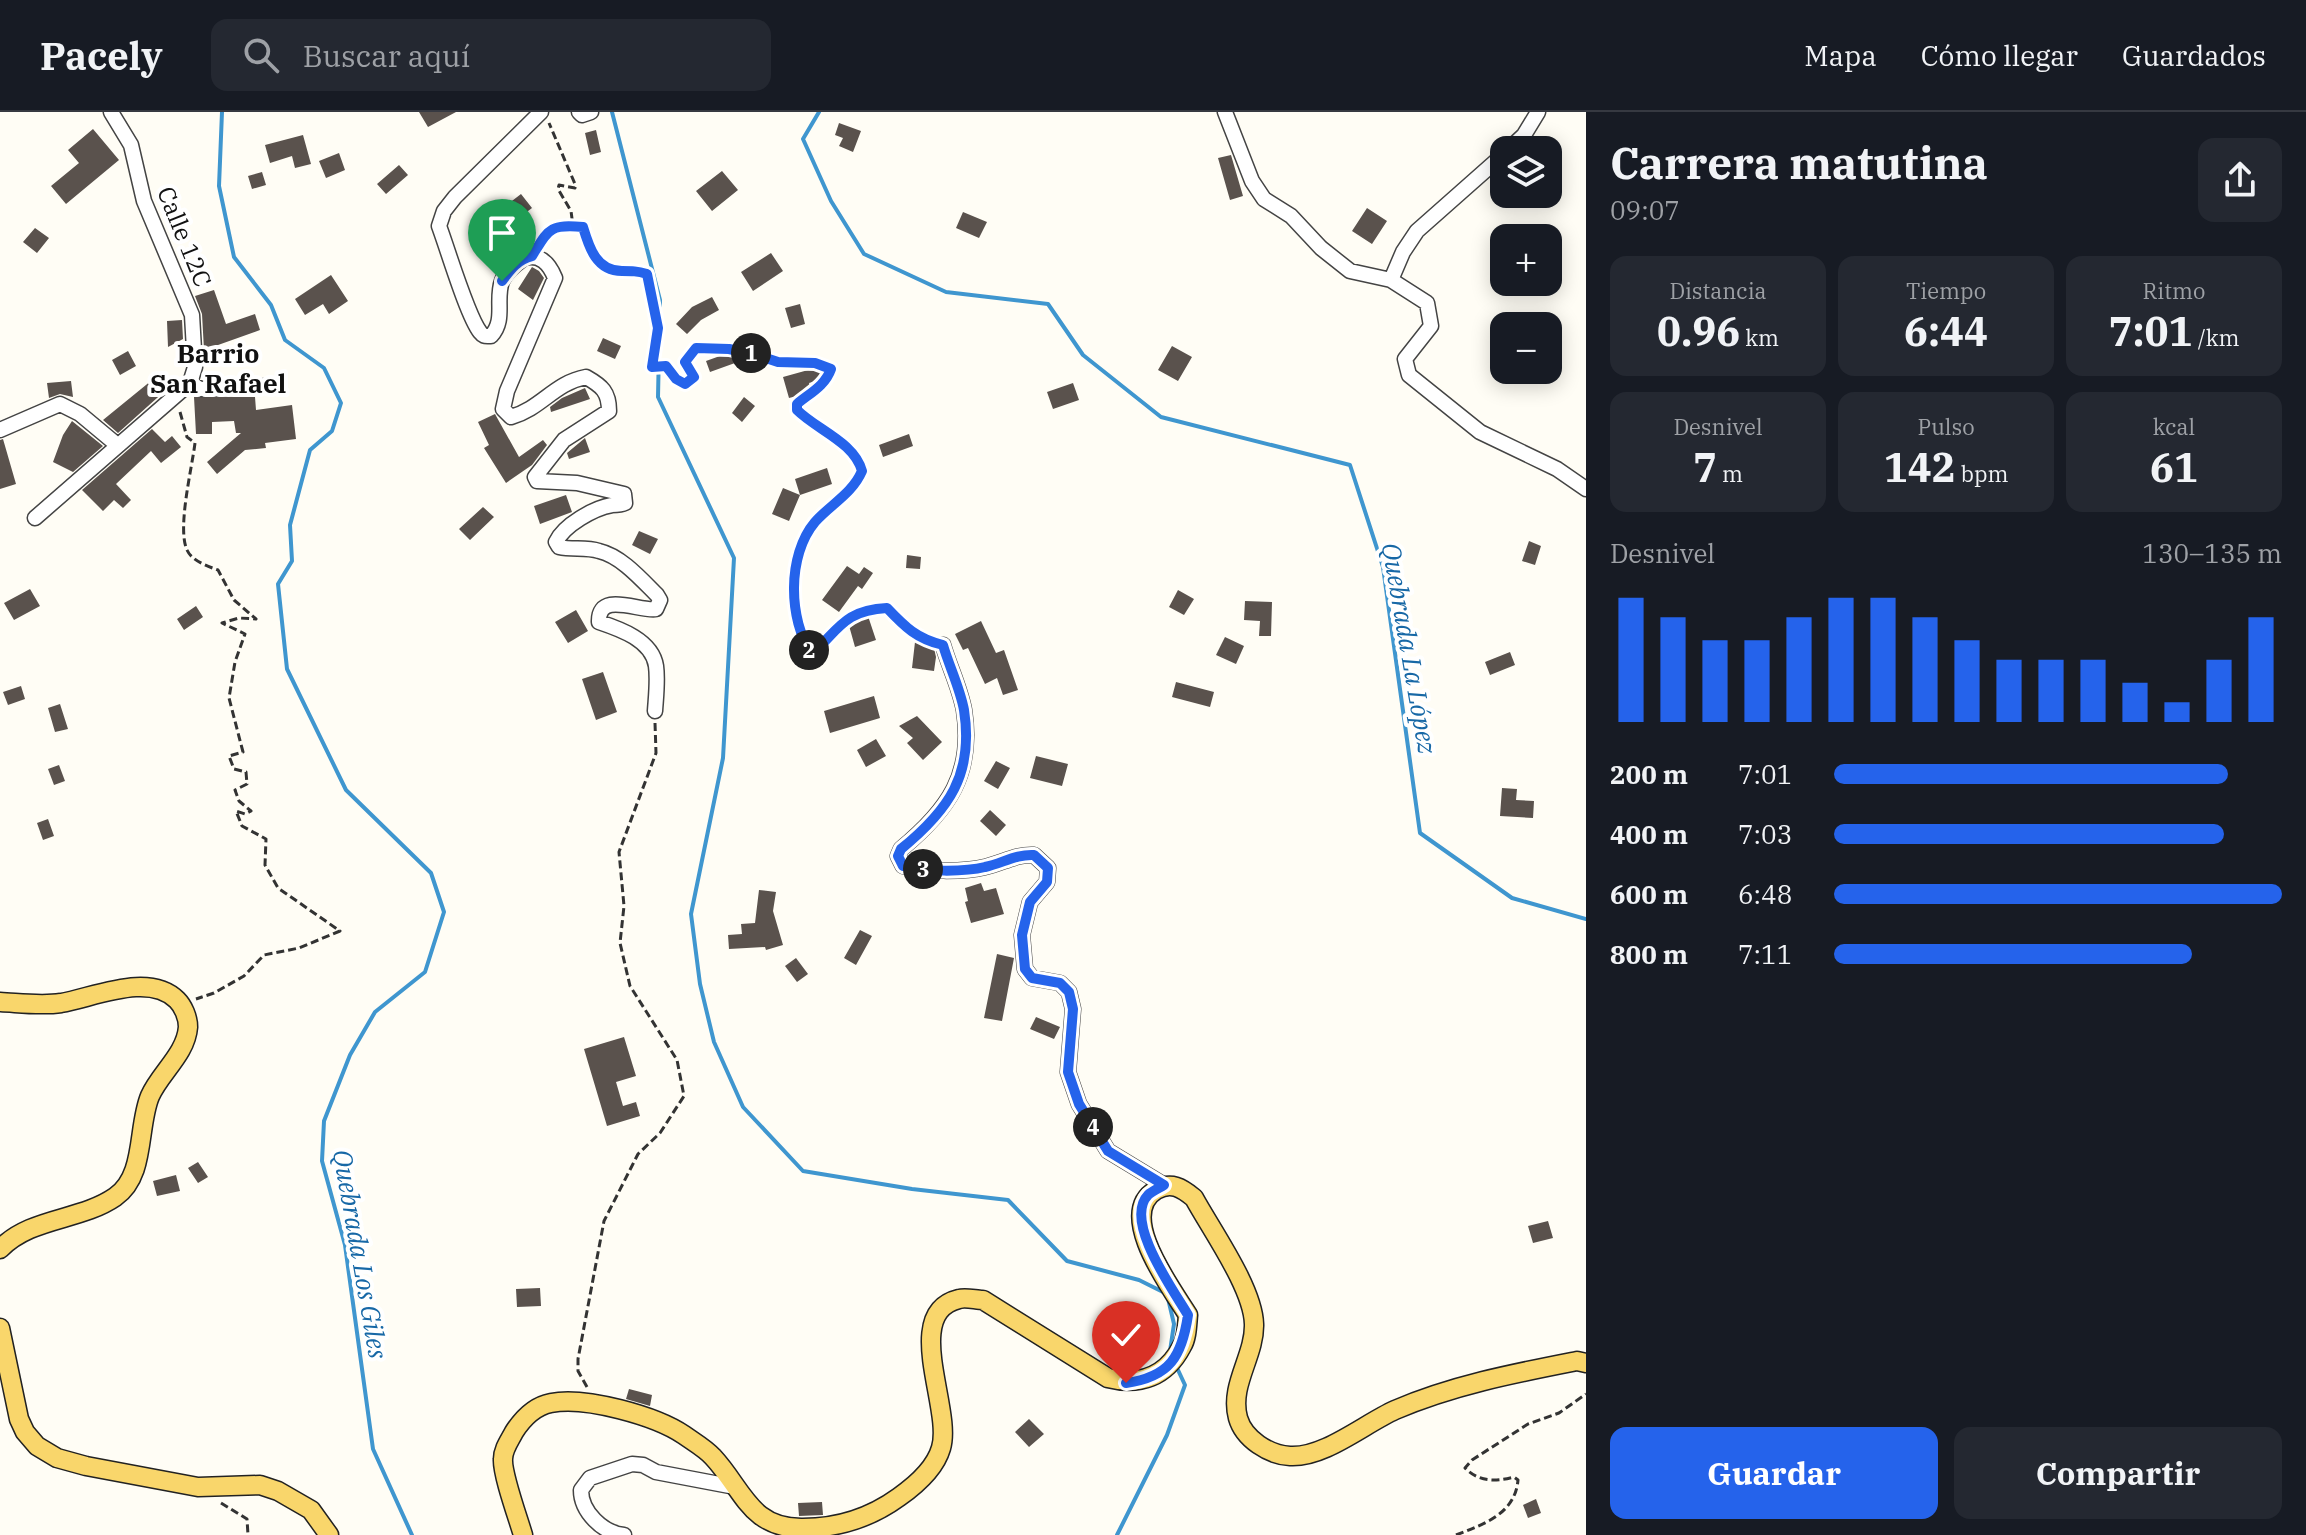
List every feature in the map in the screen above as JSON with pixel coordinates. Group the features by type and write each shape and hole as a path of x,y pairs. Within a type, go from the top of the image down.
{"main road":[{"path":"0,1002 57,1003 151,986 169,992 181,1003 188,1027 179,1051 150,1095 129,1182 117,1196 17,1235 0,1249"},
{"path":"523,1535 502,1460 507,1444 521,1421 537,1408 553,1403 586,1403 655,1420 682,1433 713,1456 752,1509 764,1520 779,1527 802,1529 834,1526 880,1511 913,1487 934,1463 942,1446 943,1413 931,1357 932,1324 941,1310 959,1299 983,1300 1108,1378 1126,1383 1142,1380 1165,1369 1183,1345 1188,1315 1154,1259 1142,1227 1142,1209 1147,1195 1164,1185 1182,1187 1194,1198 1250,1298 1254,1325 1250,1348 1237,1384 1238,1417 1244,1430 1261,1446 1278,1455 1315,1452 1395,1410 1450,1391 1577,1361 1586,1363"},
{"path":"0,1328 19,1419 37,1446 57,1458 86,1466 198,1487 260,1485 278,1491 311,1510 329,1535"}],"street":[{"name":"Calle 12C","path":"111,112 131,145 144,201 192,315 195,367 190,383"},
{"path":"579,112 582,115 591,112"},
{"path":"1225,112 1252,181 1264,199 1291,216 1321,248 1350,271 1391,280 1427,303 1431,326 1405,359 1409,375 1480,432 1557,469 1586,489"},
{"path":"1523,136 1538,112"},
{"path":"545,117 455,197 444,211 439,226 471,314 485,336 491,336 499,328 502,281 512,267 524,258 541,258 549,265 555,278 507,391 503,409 511,417 518,415 568,380 586,377 602,386 609,398 609,411 564,440 535,477 537,481 577,483 624,494 625,503 611,505 588,516 561,533 556,542 559,547 567,549 602,551 623,564 660,600 656,609 649,610 616,603 602,609 598,617 599,622 624,630 644,645 656,663 655,711"},
{"path":"1391,280 1403,252 1417,231 1490,166"},
{"path":"35,518 116,444 190,383 200,389 269,386"},
{"path":"0,430 60,404 80,414 116,444"},
{"path":"943,645 964,709 965,759 947,805 901,849 898,856 903,866 914,869 984,868 1021,854 1034,855 1048,868 1047,882 1030,902 1022,935 1025,969 1032,978 1060,983 1069,992 1073,1009 1068,1072 1079,1104 1108,1151 1164,1185"},
{"path":"624,1535 611,1534 594,1519 585,1505 581,1490 590,1478 632,1464 643,1465 656,1472 735,1487"}],"path":[{"path":"545,117 575,184 575,188 559,185 558,189 571,211 573,226"},
{"path":"532,256 548,230 583,227 590,249 598,261 610,269 633,269 647,274 658,328 652,367 666,366 676,379 685,384 694,377 685,362 696,348 729,349 778,362 815,363 831,369 827,379 797,404 797,410 810,423 837,440 860,464 862,471 850,491 812,526 796,570 794,610 812,654 842,622 874,609 887,608 913,634 943,645"},
{"path":"176,395 187,437 195,443 183,519 187,550 199,563 218,570 234,600 256,619 239,618 222,623 245,634 235,662 229,698 243,752 229,756 234,769 246,772 247,784 235,790 239,801 251,811 245,814 236,811 242,826 266,839 265,865 278,888 340,931 299,948 264,955 244,976 214,993 181,1003"},
{"path":"586,1403 587,1385 578,1371 578,1359 604,1221 638,1154 660,1133 684,1096 677,1060 630,986 620,943 624,906 619,852 656,753 655,711"},
{"path":"1456,1535 1503,1512 1517,1495 1518,1480 1514,1477 1487,1481 1472,1475 1465,1468 1472,1460 1528,1424 1559,1413 1586,1394"},
{"path":"221,1503 247,1519 248,1535"}],"building":[{"path":"419,112 456,112 428,127"},
{"path":"839,123 861,131 853,152 839,146 843,138 835,135"},
{"path":"93,129 119,160 66,204 51,186 79,163 68,150"},
{"path":"596,130 601,152 590,155 585,133"},
{"path":"303,135 311,164 295,168 292,156 270,163 265,145"},
{"path":"339,153 345,170 326,178 319,161"},
{"path":"1231,155 1243,196 1230,200 1218,158"},
{"path":"399,165 408,175 386,194 377,184"},
{"path":"722,171 738,190 712,211 696,191"},
{"path":"262,172 266,185 252,189 248,176"},
{"path":"521,194 532,208 498,234 487,220"},
{"path":"1367,208 1387,221 1372,244 1352,231"},
{"path":"963,212 987,222 979,238 956,228"},
{"path":"35,228 49,238 37,253 23,242"},
{"path":"771,253 783,271 753,291 741,272"},
{"path":"532,267 544,278 533,300 518,289"},
{"path":"331,275 348,301 329,314 323,304 305,315 295,299"},
{"path":"214,290 226,324 255,314 260,330 204,350 202,314 195,296"},
{"path":"712,297 719,310 701,320 687,334 676,324 692,307"},
{"path":"800,304 805,324 791,328 785,308"},
{"path":"182,320 183,339 168,347 167,321"},
{"path":"603,338 621,346 615,359 597,351"},
{"path":"1172,346 1192,357 1178,381 1158,370"},
{"path":"128,351 136,366 120,375 112,360"},
{"path":"731,352 735,363 710,372 706,361"},
{"path":"819,367 823,379 809,383 812,392 789,398 783,377"},
{"path":"157,376 167,389 118,433 103,420"},
{"path":"71,381 73,397 60,394 49,398 47,383"},
{"path":"1073,383 1079,400 1053,409 1047,392"},
{"path":"585,388 590,399 551,412 550,407 562,398"},
{"path":"194,397 255,397 256,410 292,405 296,439 265,443 266,448 245,450 217,474 207,462 241,433 236,433 234,421 212,422 212,434 196,434"},
{"path":"744,397 755,406 742,422 732,413"},
{"path":"495,414 519,457 543,440 547,445 532,465 506,483 484,448 489,445 478,422"},
{"path":"72,421 103,446 73,472 53,462"},
{"path":"152,429 165,442 172,436 181,447 161,463 151,451 116,484 131,500 123,508 114,500 103,511 82,490"},
{"path":"909,434 913,446 883,457 879,445"},
{"path":"585,438 590,452 569,459 567,453"},
{"path":"3,439 16,484 0,489 0,440"},
{"path":"827,468 832,484 800,495 795,479"},
{"path":"783,488 800,495 789,521 772,514"},
{"path":"566,495 572,512 540,524 534,506"},
{"path":"483,507 494,517 470,540 459,529"},
{"path":"639,531 658,539 650,554 632,545"},
{"path":"1529,541 1541,546 1535,565 1522,561"},
{"path":"907,555 921,557 920,569 906,568"},
{"path":"847,566 859,574 864,567 873,573 862,589 858,586 839,612 822,600"},
{"path":"30,589 40,606 14,620 4,603"},
{"path":"1178,590 1194,599 1184,615 1169,607"},
{"path":"1245,601 1272,602 1271,636 1259,636 1260,621 1244,620"},
{"path":"196,606 203,617 184,630 177,619"},
{"path":"576,610 588,631 568,643 555,622"},
{"path":"868,616 876,640 855,647 848,622"},
{"path":"981,621 996,653 1004,650 1018,690 1003,695 997,678 985,684 968,648 963,650 955,634"},
{"path":"1225,637 1244,646 1236,664 1216,655"},
{"path":"915,642 933,644 936,657 934,671 912,668"},
{"path":"1510,652 1515,665 1490,675 1485,662"},
{"path":"603,672 617,712 596,720 582,679"},
{"path":"1176,682 1214,692 1210,707 1172,697"},
{"path":"21,686 25,699 8,705 3,692"},
{"path":"874,696 880,718 830,733 824,711"},
{"path":"60,704 68,729 55,732 48,708"},
{"path":"917,716 942,742 923,760 907,743 913,738 899,726"},
{"path":"876,739 886,756 866,767 857,750"},
{"path":"1036,756 1068,764 1062,786 1030,778"},
{"path":"996,761 1010,768 998,789 984,781"},
{"path":"59,765 65,781 54,785 48,769"},
{"path":"1502,788 1517,789 1516,800 1534,801 1533,818 1500,816"},
{"path":"990,810 1006,825 996,836 980,821"},
{"path":"48,819 54,836 43,840 37,823"},
{"path":"981,883 984,891 996,888 1004,914 971,923 965,888"},
{"path":"759,890 776,892 773,911 783,945 766,950 765,947 729,949 728,935 742,934 741,924 755,923"},
{"path":"860,930 872,936 856,965 844,958"},
{"path":"997,954 1014,958 1002,1021 984,1018"},
{"path":"796,958 808,974 797,982 785,966"},
{"path":"1036,1017 1060,1027 1054,1039 1030,1029"},
{"path":"624,1037 636,1076 616,1082 623,1106 636,1102 640,1116 607,1126 584,1049"},
{"path":"198,1162 208,1177 198,1183 188,1168"},
{"path":"176,1175 180,1191 157,1196 153,1181"},
{"path":"1548,1221 1553,1238 1533,1243 1528,1226"},
{"path":"540,1288 541,1306 517,1307 516,1289"},
{"path":"629,1389 652,1395 650,1406 626,1399"},
{"path":"1029,1419 1044,1434 1029,1447 1015,1432"},
{"path":"1536,1499 1541,1513 1528,1518 1523,1505"},
{"path":"822,1502 823,1515 799,1516 798,1503"}],"waterway":[{"name":"Quebrada Los Giles","path":"222,112 219,186 234,257 271,305 285,340 324,368 341,403 332,431 310,450 290,525 292,561 278,584 287,669 346,790 431,873 444,912 425,972 375,1012 350,1055 324,1121 322,1161 345,1245 373,1449 412,1535"},
{"path":"612,112 660,300 658,397 734,558 723,758 691,914 700,984 714,1042 743,1107 803,1171 912,1189 1008,1200 1067,1261 1139,1280 1167,1294 1174,1324 1170,1351"},
{"name":"Quebrada La López","path":"819,112 803,139 831,201 864,254 946,292 1048,304 1083,355 1161,417 1350,465 1383,567 1420,833 1512,898 1586,919"},
{"path":"1117,1535 1167,1435 1185,1385 1178,1370"}],"district":[{"name":"Barrio San Rafael","path":"218,369"}],"route":[{"path":"502,281 512,267 532,256 548,230 583,227 590,249 598,261 610,269 633,269 647,274 658,328 652,367 666,366 676,379 685,384 694,377 685,362 696,348 729,349 778,362 815,363 831,369 827,379 797,404 797,410 810,423 837,440 860,464 862,471 850,491 812,526 796,570 794,610 812,654 842,622 861,613 887,608 913,634 943,645 964,709 965,759 947,805 901,849 898,856 903,866 914,869 984,868 1021,854 1034,855 1048,868 1047,882 1030,902 1022,935 1025,969 1032,978 1060,983 1069,992 1073,1009 1068,1072 1079,1104 1108,1151 1164,1185 1147,1195 1142,1209 1142,1227 1154,1259 1188,1315 1183,1345 1165,1369 1142,1380 1126,1383"}]}
